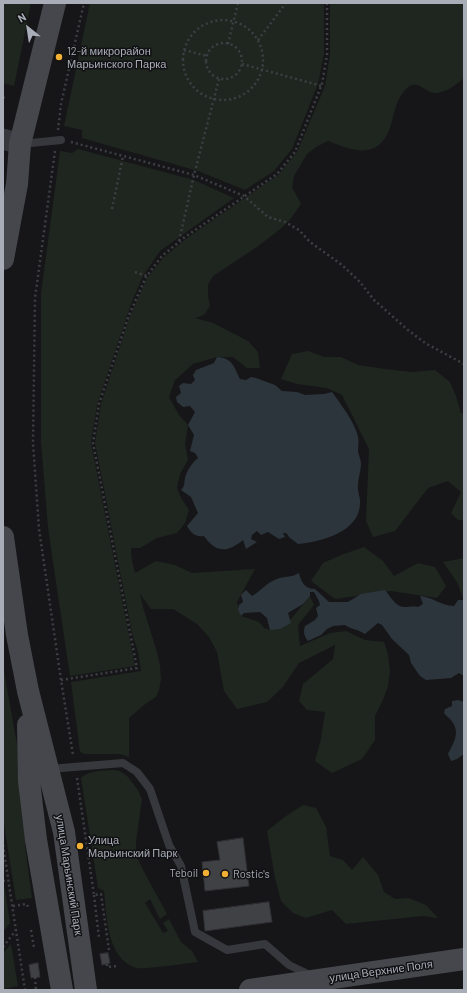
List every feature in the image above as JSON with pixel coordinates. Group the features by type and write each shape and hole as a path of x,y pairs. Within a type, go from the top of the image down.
{"main road":[{"path":"3,259 17,184 12,142 56,3"},
{"name":"улица Марьинский Парк","path":"3,537 14,635 49,768 64,832 86,990"},
{"name":"улица Марьинский Парк","path":"28,692 29,781 52,982"},
{"path":"82,956 95,981 103,990"},
{"name":"улица Верхние Поля","path":"250,990 464,959"}],"lane":[{"path":"12,142 59,140"},
{"path":"49,768 123,763 137,772 150,789 169,845 181,866 195,932 227,950 265,944 289,965 320,980"}],"path":[{"path":"84,3 62,104 59,140 35,298 33,443 39,529 60,680 75,766 94,895 99,938"},
{"path":"228,44 238,3"},
{"path":"258,40 286,3"},
{"path":"60,680 137,668 93,443 99,404 129,314 147,276 162,256 178,242 276,174 295,152 322,86 327,55 327,3"},
{"path":"221,20 233,21 247,27 258,40 262,50 264,64 260,77 252,89 241,97 227,101 213,100 202,95 192,87 185,76 182,63 184,50 189,38 198,29 209,22 221,20"},
{"path":"222,43 228,44 238,49 241,54 242,64 240,71 236,76 219,79 209,72 206,66 207,56 211,48 216,45 222,43"},
{"path":"184,50 207,56"},
{"path":"242,64 322,86"},
{"path":"178,242 219,79"},
{"path":"59,140 194,175 244,196 268,217 285,222 299,230 310,242 342,265 360,282 374,300 425,343 464,364"},
{"path":"112,209 123,156"},
{"path":"135,272 147,276"},
{"path":"3,845 25,990"},
{"path":"3,881 8,880"},
{"path":"94,895 101,894 109,950"},
{"path":"13,906 27,904 28,909"},
{"path":"3,947 17,930"},
{"path":"107,964 107,967 118,966"},
{"path":"35,990 52,982"}],"shaded area":[{"path":"3,3 31,3 14,86 3,83"},
{"path":"90,3 324,3 324,54 318,84 292,149 274,171 245,190 198,171 82,138 82,130 64,126"},
{"path":"330,3 464,3 464,78 448,89 437,93 429,92 415,85 411,85 407,88 398,100 391,125 386,136 380,144 373,148 357,150 328,141 316,147 307,154 294,176 292,187 301,204 289,221 257,247 213,276 208,285 210,306 204,315 195,318 213,323 248,341 258,352 260,368 247,368 233,357 217,357 193,364 175,380 169,397 179,415 188,425 185,444 188,460 180,474 177,488 181,498 189,510 185,523 177,533 157,538 140,548 131,548 135,573 156,561 175,565 192,573 255,569 237,602 241,616 259,622 264,628 270,630 290,620 310,596 314,605 298,625 300,646 330,633 346,631 365,640 384,642 388,654 390,672 388,686 375,716 375,740 362,759 332,773 315,761 321,739 325,712 307,710 299,701 303,684 333,659 335,645 299,663 283,687 267,702 237,709 224,691 217,652 209,637 197,624 173,609 151,609 140,594 160,666 161,679 159,690 156,697 129,718 129,757 120,754 85,754 80,752 71,682 141,671 138,652 132,633 95,443 101,404 130,316 147,278 164,257 187,238 278,175 297,152 325,86 330,54"},
{"path":"78,149 194,180 234,198 160,251 143,276 131,304 97,405 91,443 135,666 70,676 48,528 41,442 41,294 60,151 72,153"},
{"path":"308,351 324,357 341,357 358,365 411,372 435,370 450,382 461,413 464,413 464,520 458,520 451,513 461,492 448,481 428,488 395,531 373,537 366,521 369,449 342,395 327,388 297,384 281,379 292,354"},
{"path":"217,357 230,361 240,379 246,380 251,377 256,378 275,385 282,391 297,392 305,395 332,392 357,432 358,452 361,462 358,482 360,502 358,514 353,522 346,528 327,538 298,544 286,533 283,533 285,537 279,539 268,532 261,535 257,531 252,535 251,539 257,542 246,549 243,540 227,549 217,548 208,542 204,536 198,536 190,531 187,526 198,513 191,497 181,490 184,486 188,469 198,458 195,453 190,451 194,435 188,425 195,412 190,406 183,407 177,402 176,397 181,393 179,386 183,383 191,384 195,380 193,375 196,370 214,363"},
{"path":"364,547 383,561 394,576 418,563 435,567 446,586 437,598 391,591 335,599 311,581 323,563"},
{"path":"464,558 464,601 457,582 443,562"},
{"path":"299,573 306,586 315,589 329,602 348,602 361,594 385,590 401,607 418,607 423,604 420,596 449,606 454,606 458,600 464,600 464,676 459,673 451,678 426,680 420,676 411,663 409,655 392,639 382,625 378,623 365,634 345,625 333,626 321,635 308,641 304,634 305,626 315,620 318,616 316,608 320,605 314,592 310,592 310,596 303,604 288,613 291,623 280,629 270,630 267,618 260,612 244,613 241,616 238,610 239,605 243,602 241,595 246,590 252,596 273,580 293,576"},
{"path":"3,665 25,790 25,846 32,898 16,900 3,818"},
{"path":"458,700 464,702 464,754 451,761 448,754 455,739 456,731 452,722 444,713 445,709 452,706 452,701"},
{"path":"113,770 120,771 127,776 138,790 142,799 136,841 136,855 167,914 160,919 150,899 145,903 163,933 168,931 163,923 169,919 181,942 192,951 198,962 136,968 126,963 113,946 108,924 104,891 98,888 81,778 92,772"},
{"path":"303,805 316,808 326,827 330,856 343,860 352,870 363,857 378,875 384,892 395,899 409,898 426,905 438,918 423,916 346,924 332,910 306,918 293,913 281,901 275,878 267,831"},
{"path":"3,886 5,890 10,923 3,932"},
{"path":"11,944 18,986 3,989 3,953"}],"building":[{"name":"Rostic's","path":"243,838 249,886 205,891 202,862 220,860 217,842"},
{"path":"269,902 272,922 205,931 203,911"},
{"path":"108,953 110,963 102,965 100,954"},
{"path":"38,963 40,977 31,978 29,965"}],"place":[{"name":"12-й микрорайон Марьинского Парка","path":"59,57"},
{"name":"Улица Марьинский Парк","path":"80,846"},
{"name":"Teboil","path":"206,873"},
{"name":"Rostic's","path":"225,874"}]}
